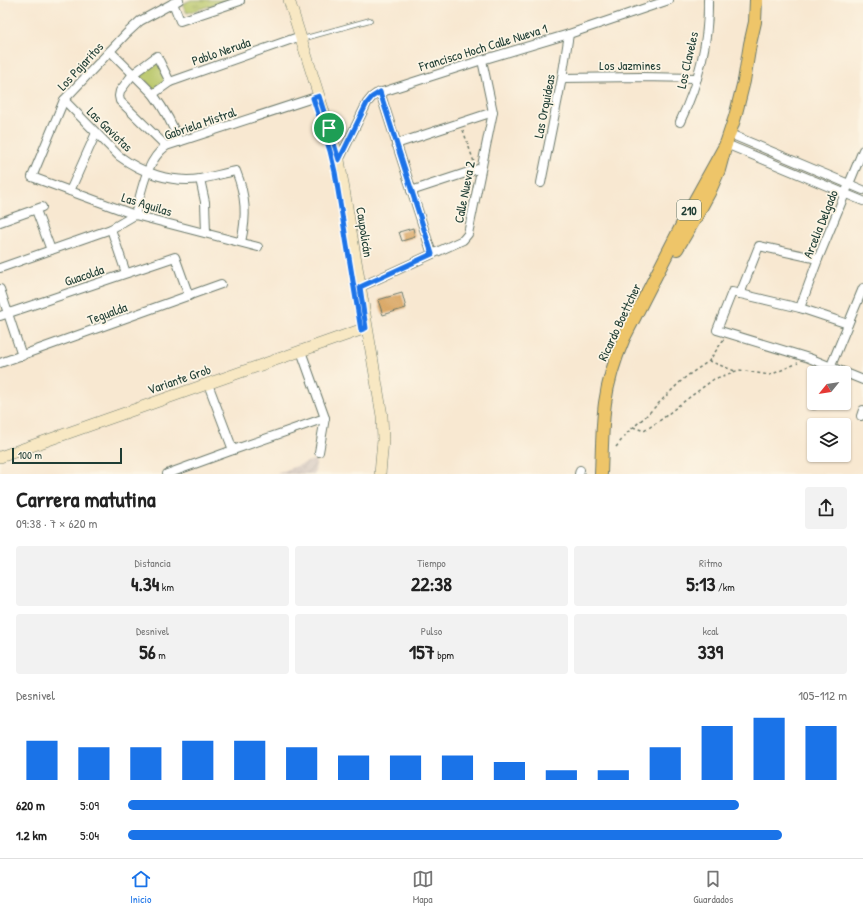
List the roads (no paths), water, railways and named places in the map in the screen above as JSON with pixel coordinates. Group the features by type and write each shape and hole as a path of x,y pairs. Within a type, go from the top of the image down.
{"main road":[{"name":"Ricardo Boettcher","path":"749,0 750,44"},
{"name":"Ricardo Boettcher","path":"601,474 604,417 608,385 612,369 624,338 655,277 684,238 709,193 719,170 744,81 755,22 756,0"}],"street":[{"path":"176,2 180,21 240,0"},
{"name":"Caupolicán","path":"289,0 339,160 366,328 382,416 383,440 380,474"},
{"name":"Francisco Hoch Calle Nueva 1","path":"339,160 367,103 372,97 380,92 569,34 669,0"},
{"name":"Los Claveles","path":"680,122 698,78 706,33 708,0"},
{"name":"Los Pajaritos","path":"32,177 64,100 140,21 176,2"},
{"name":"Las Orquideas","path":"541,184 569,34"},
{"name":"Pablo Neruda","path":"153,94 170,82 301,38"},
{"path":"110,52 153,94 168,116 179,142"},
{"path":"166,146 120,101 119,96 120,91 133,74 157,56 170,82"},
{"name":"Calle Nueva 2","path":"360,287 463,240 468,234 479,169 493,112 482,60"},
{"name":"Los Jazmines","path":"562,78 698,78"},
{"path":"380,92 432,254"},
{"name":"Gabriela Mistral","path":"135,215 149,167 155,156 166,146 319,96"},
{"name":"Las Gaviotas","path":"64,100 119,156 147,172 168,178 200,179 236,171 242,189 245,207 245,224 241,242"},
{"path":"396,144 493,112"},
{"path":"70,191 96,133"},
{"path":"728,139 799,163 863,190"},
{"path":"728,139 795,172 863,200"},
{"name":"Arcelia Delgado","path":"800,308 818,259 863,150"},
{"path":"795,172 799,163"},
{"path":"412,191 479,169"},
{"name":"Las Aguilas","path":"32,177 135,215 258,247"},
{"path":"200,179 205,202 206,233"},
{"path":"0,222 39,208 51,250"},
{"path":"0,268 111,229 135,215"},
{"path":"111,229 126,273"},
{"path":"818,259 759,246 716,330 809,358 822,366"},
{"name":"Guacolda","path":"0,316 175,257 189,296"},
{"name":"Tegualda","path":"0,363 221,284"},
{"path":"0,288 22,356"},
{"path":"831,366 863,288"},
{"path":"736,293 800,308 848,324"},
{"name":"Variante Grob","path":"0,457 366,328"},
{"path":"301,351 325,418 319,452"},
{"path":"851,376 863,380"},
{"path":"208,384 233,450"},
{"path":"167,474 325,418"}],"lane":[{"path":"301,38 370,20"}]}
